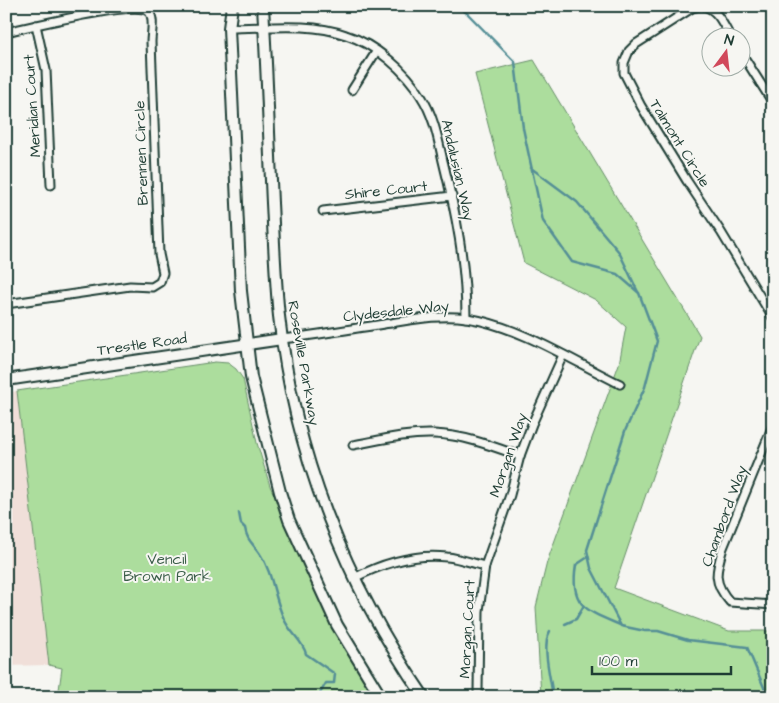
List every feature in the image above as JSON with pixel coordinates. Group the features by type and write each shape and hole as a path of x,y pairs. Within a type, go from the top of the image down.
{"main road":[{"path":"232,6 229,28 240,291 251,377 280,492 289,520 338,625 380,697"},
{"name":"Roseville Parkway","path":"263,6 276,286 282,339 294,403 309,461 333,532 354,578 402,664 424,697"},
{"name":"Trestle Road","path":"6,380 282,339"}],"street":[{"name":"Talmont Circle","path":"725,28 711,8 702,6 692,8 636,44 627,55 624,73 641,106 773,318"},
{"name":"Brennen Circle","path":"6,32 78,15 119,11 131,7 148,11 152,18 151,42 159,254 163,273 160,282 152,287 130,286 6,304"},
{"name":"Meridian Court","path":"36,26 46,70 51,186"},
{"name":"Andalusian Way","path":"229,28 307,27 348,35 391,62 409,78 422,98 434,123 452,196 464,264 466,318"},
{"path":"352,90 376,52"},
{"path":"752,70 773,103"},
{"name":"Shire Court","path":"323,211 452,196"},
{"name":"Clydesdale Way","path":"282,339 441,316 466,318 498,325 530,338 620,384"},
{"name":"Morgan Way","path":"485,566 510,495 520,456 563,355"},
{"name":"Chambord Way","path":"773,425 724,548 717,568 716,578 719,587 730,602 773,605"},
{"path":"353,445 401,436 434,434 476,441 520,456"},
{"path":"354,578 400,559 422,556 448,557 485,566"},
{"name":"Morgan Court","path":"478,692 479,611 485,566"}],"shaded area":[{"path":"17,391 49,665 6,666 6,393"}],"green space":[{"path":"534,60 700,336 614,588 729,631 773,631 773,697 541,697 536,607 547,562 619,364 626,327 596,300 524,263 475,74"},
{"name":"Vencil Brown Park","path":"215,362 228,363 236,369 243,379 257,443 270,486 330,615 377,697 58,697 62,668 49,665 17,391"}],"waterway":[{"path":"456,6 467,13 515,62 523,128 543,221 572,262 617,274 639,293 657,341 645,387 625,431 587,550 591,568 621,626 645,631 658,631 688,640 747,647 768,697"},
{"path":"531,168 577,202 619,252 638,292"},
{"path":"239,513 241,524 268,569 287,624 306,654 335,674 334,683 326,683 318,697"},
{"path":"588,557 576,565 575,590 578,598 590,611 620,625"},
{"path":"565,624 576,619 583,607"},
{"path":"550,631 547,637 546,654 553,697"}]}
